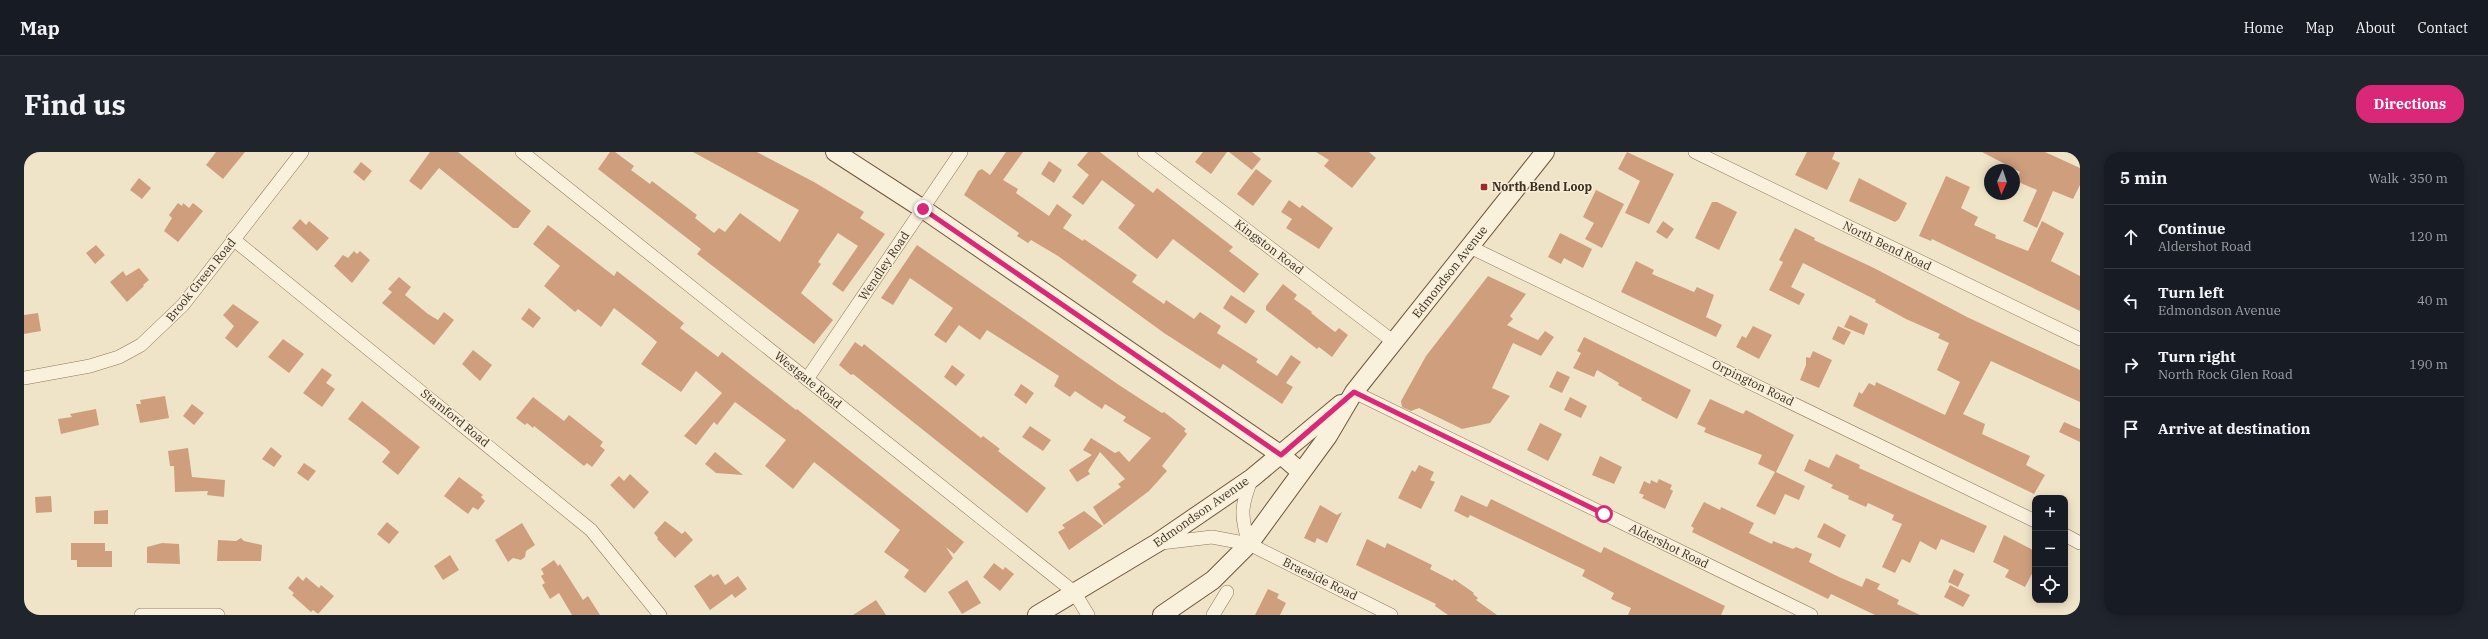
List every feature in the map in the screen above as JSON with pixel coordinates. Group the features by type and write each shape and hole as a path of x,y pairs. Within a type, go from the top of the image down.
{"main road":[{"path":"835,152 923,209 1281,455 1301,472"},
{"name":"Edmondson Avenue","path":"1162,615 1213,580 1249,544 1328,436 1354,392 1545,152"},
{"name":"Edmondson Avenue","path":"1037,615 1158,543 1252,478 1354,392"}],"street":[{"name":"Brook Green Road","path":"24,378 90,366 119,357 141,346 183,306 233,239 302,152"},
{"name":"Westgate Road","path":"522,152 1074,592 1088,615"},
{"name":"Wendley Road","path":"807,379 961,152"},
{"name":"Kingston Road","path":"1144,152 1394,342"},
{"name":"North Bend Road","path":"1695,152 2080,339"},
{"name":"Stamford Road","path":"233,239 591,530 660,615"},
{"name":"Orpington Road","path":"1470,247 2032,520"},
{"name":"Aldershot Road","path":"1354,392 1811,615"},
{"path":"1249,544 1242,524 1241,512 1252,478"},
{"name":"Braeside Road","path":"1158,543 1212,537 1249,544 1391,615"},
{"path":"2068,537 2080,543"},
{"path":"1213,615 1228,592"},
{"path":"141,615 218,615"}],"building":[{"path":"216,152 245,152 223,179 206,165"},
{"path":"430,152 458,152 531,211 518,228 513,228 439,168 421,190 409,181"},
{"path":"610,152 615,152 634,166 631,170 650,184 652,181 697,215 695,218 714,233 719,228 725,232 740,213 780,242 799,210 693,152 757,152 814,182 864,212 860,218 885,234 843,292 832,284 858,246 838,233 818,262 821,264 801,293 833,320 814,344 697,254 701,249 598,169"},
{"path":"1006,152 1023,152 1003,180 1018,189 1016,193 1049,216 1057,204 1072,215 1063,228 1083,241 1084,239 1137,275 1132,282 1164,304 1166,300 1194,319 1200,312 1221,326 1217,333 1258,359 1256,362 1277,376 1291,355 1301,362 1286,383 1293,387 1282,404 1223,364 1220,369 1164,333 1058,256 1031,240 1028,243 1017,236 1019,233 964,195 978,171 982,169 990,175"},
{"path":"1088,152 1100,152 1153,193 1157,188 1233,247 1229,251 1259,274 1244,293 1173,239 1157,259 1144,249 1118,228 1135,205 1102,180 1083,205 1072,197 1089,175 1077,165"},
{"path":"1203,152 1227,152 1211,174 1195,162"},
{"path":"1229,152 1252,152 1261,159 1252,170"},
{"path":"1316,152 1369,152 1376,158 1352,188 1324,166 1329,160"},
{"path":"1627,152 1674,174 1649,224 1625,213 1640,181 1618,169"},
{"path":"1807,152 1835,152 1832,159 1840,163 1827,190 1795,175"},
{"path":"1982,152 2045,152 2080,168 2080,185 2073,199 2053,191 2037,228 2023,221 2037,190 2020,183 2020,164 2005,164"},
{"path":"1049,161 1062,170 1054,183 1041,174"},
{"path":"361,162 372,171 364,181 353,172"},
{"path":"1256,169 1272,181 1253,206 1237,194"},
{"path":"1946,176 1970,187 1961,208 1978,217 1974,225 1996,235 1995,238 2028,251 2042,221 2064,233 2051,261 2080,276 2080,311 1932,239 1931,241 1919,236"},
{"path":"139,178 151,188 142,199 130,190"},
{"path":"1859,178 1907,203 1899,219 1895,222 1849,201"},
{"path":"1596,190 1624,204 1602,248 1585,239 1594,223 1583,217"},
{"path":"1289,200 1300,208 1302,205 1333,228 1319,249 1286,228 1292,219 1281,212"},
{"path":"1712,202 1717,202 1737,212 1719,250 1695,238"},
{"path":"178,203 182,206 183,203 189,208 193,203 203,211 178,242 164,231 172,218 169,215"},
{"path":"300,219 306,225 309,221 329,238 317,251 292,228"},
{"path":"1663,221 1674,229 1667,239 1656,232"},
{"path":"548,225 614,276 617,271 684,323 680,328 718,357 722,352 796,410 797,409 964,542 954,554 946,547 953,558 925,593 904,577 909,570 884,552 900,530 814,462 793,489 765,466 786,440 735,402 717,425 714,422 696,445 684,436 722,393 696,371 681,392 641,364 657,342 614,308 601,327 578,309 575,312 544,286 560,266 533,244"},
{"path":"1795,228 1815,238 1814,240 1874,268 1967,317 2080,370 2080,402 1991,361 1963,414 1985,424 1982,434 2030,456 2026,465 2045,475 2034,494 1853,406 1859,392 1862,394 1869,383 1875,386 1876,382 1945,415 1960,382 1937,370 1949,343 1938,338 1940,334 1906,319 1875,302 1876,300 1803,263 1791,287 1805,294 1799,305 1769,290 1783,262 1779,260"},
{"path":"1560,233 1592,249 1583,268 1564,258 1561,264 1548,257"},
{"path":"96,245 105,255 95,264 86,253"},
{"path":"917,245 1119,385 1162,413 1164,412 1186,429 1184,431 1187,434 1162,466 1167,471 1149,491 1104,525 1093,507 1121,487 1118,484 1125,479 1100,452 1088,471 1090,474 1077,482 1069,470 1092,455 1083,450 1091,438 1115,453 1119,451 1129,462 1151,438 1123,421 1126,417 1105,404 1102,409 1075,391 1070,397 1054,386 1059,376 987,330 980,340 959,325 946,343 934,335 953,308 910,278 893,305 881,298"},
{"path":"354,251 357,254 360,251 370,260 352,283 334,266 343,255 348,258"},
{"path":"1636,261 1654,270 1652,274 1694,292 1697,287 1714,295 1706,317 1722,325 1716,337 1621,292"},
{"path":"139,268 149,280 127,302 110,282 123,271 126,276"},
{"path":"1488,276 1526,294 1510,316 1513,319 1507,325 1538,340 1545,331 1554,337 1541,356 1513,343 1492,388 1510,396 1490,423 1462,429 1419,408 1411,411 1402,407 1401,401 1426,356"},
{"path":"399,277 411,287 405,295 428,314 438,320 444,312 454,320 434,345 382,303 392,292 388,289"},
{"path":"1283,284 1297,295 1294,299 1335,332 1339,328 1348,335 1332,357 1319,347 1317,349 1266,310 1266,306"},
{"path":"1231,295 1255,311 1246,324 1223,308"},
{"path":"233,304 259,322 237,348 225,338 234,326 223,315"},
{"path":"529,308 541,318 533,328 521,319"},
{"path":"38,313 41,331 24,334 24,315"},
{"path":"1850,315 1868,324 1864,335 1844,327"},
{"path":"1753,326 1772,335 1759,359 1736,347 1742,336 1746,338"},
{"path":"1838,326 1851,332 1844,345 1832,339"},
{"path":"1584,337 1691,390 1677,419 1641,400 1642,398 1618,385 1619,383 1597,370 1594,377 1573,368 1581,353 1577,351"},
{"path":"283,339 304,354 289,373 268,357"},
{"path":"855,342 862,347 864,344 981,438 983,436 1000,449 998,451 1046,488 1027,513 853,374 851,375 839,365"},
{"path":"473,350 492,365 480,381 462,364"},
{"path":"1813,351 1832,360 1819,388 1800,380 1806,365 1806,357 1810,358"},
{"path":"952,365 965,375 956,386 944,377"},
{"path":"322,368 332,375 326,383 335,389 322,407 303,393"},
{"path":"1557,371 1570,377 1562,393 1549,387"},
{"path":"1021,384 1034,393 1026,404 1014,395"},
{"path":"165,396 169,418 140,423 136,404 141,404 140,400"},
{"path":"533,397 564,421 569,415 603,442 600,446 605,450 592,467 587,463 584,466 534,426 533,428 527,423 525,425 516,418"},
{"path":"1570,397 1587,406 1581,418 1564,410"},
{"path":"1710,399 1743,414 1746,410 1794,435 1776,472 1805,486 1799,500 1785,494 1775,515 1756,506 1775,472 1758,464 1762,455 1704,432 1706,428 1697,424"},
{"path":"362,401 420,447 398,475 382,462 390,452 348,419"},
{"path":"192,404 204,413 194,425 183,416"},
{"path":"96,409 99,425 61,434 58,419 72,417 70,414"},
{"path":"2064,422 2080,429 2080,442 2059,432"},
{"path":"1540,423 1562,434 1548,461 1527,450"},
{"path":"1030,426 1051,440 1043,451 1022,437"},
{"path":"271,447 282,456 274,467 262,459"},
{"path":"188,448 192,477 225,480 224,497 207,495 208,491 175,492 174,466 170,466 168,451"},
{"path":"715,452 743,475 716,473 705,464"},
{"path":"1836,454 1860,465 1859,468 1987,526 1974,553 1941,539 1936,550 1920,541 1910,563 1902,559 1895,573 1882,567 1902,524 1892,520 1894,515 1868,503 1866,507 1848,499 1849,496 1831,488 1833,485 1804,471 1809,459 1829,468"},
{"path":"1600,456 1622,467 1614,484 1592,475"},
{"path":"304,463 316,471 308,481 297,473"},
{"path":"1419,465 1434,472 1430,480 1435,482 1421,509 1398,498 1412,470 1415,472"},
{"path":"630,474 649,492 634,509 610,485 619,476 624,481"},
{"path":"459,477 483,495 481,497 485,501 478,510 473,507 468,514 444,496"},
{"path":"1659,479 1672,485 1670,489 1673,491 1665,509 1642,498 1644,495 1639,493 1644,481 1650,484 1651,480 1657,483"},
{"path":"1461,495 1487,507 1491,499 1601,553 1604,547 1725,606 1721,615 1628,615 1631,608 1611,599 1614,593 1582,576 1585,570 1470,515 1468,518 1454,511"},
{"path":"51,496 52,512 36,513 35,497"},
{"path":"1704,502 1720,510 1721,507 1754,523 1749,533 1772,544 1773,541 1793,549 1796,547 1812,554 1809,562 1839,577 1862,587 1866,578 1880,584 1877,589 1899,600 1897,604 1920,615 1875,615 1831,594 1828,599 1692,532 1694,528 1691,526"},
{"path":"1320,505 1337,515 1342,512 1327,543 1317,538 1315,543 1304,538"},
{"path":"108,510 108,524 94,524 94,511"},
{"path":"1084,511 1103,526 1069,550 1058,532 1065,528 1062,525"},
{"path":"665,521 682,534 685,531 693,540 675,558 657,539 658,538 654,533"},
{"path":"387,522 399,532 389,544 377,534"},
{"path":"522,523 535,545 526,551 525,557 521,560 513,558 508,562 495,540"},
{"path":"1824,523 1846,535 1840,548 1817,537"},
{"path":"2004,535 2032,549 2032,574 2025,587 2005,577 2009,570 1993,562"},
{"path":"241,538 244,541 262,545 261,561 217,561 218,540 236,541"},
{"path":"1367,539 1385,548 1387,543 1432,565 1430,569 1453,581 1454,579 1474,593 1473,594 1478,598 1476,600 1497,615 1448,615 1435,606 1436,604 1356,565"},
{"path":"71,543 105,543 105,551 112,551 112,567 77,567 77,560 71,560"},
{"path":"162,543 179,544 180,564 147,563 147,547"},
{"path":"450,555 459,570 443,580 434,566"},
{"path":"554,560 558,566 560,564 583,600 588,596 600,615 572,615 559,593 550,599 542,585 545,583 541,576 544,574 541,569"},
{"path":"994,563 1003,570 1005,567 1014,574 1000,591 983,577"},
{"path":"1954,569 1964,574 1958,587 1948,582"},
{"path":"711,574 713,577 718,574 725,585 738,576 747,589 735,598 732,594 710,610 694,586"},
{"path":"298,576 303,581 306,577 319,588 321,585 334,596 318,614 313,610 311,612 292,595 294,593 288,588"},
{"path":"967,580 981,603 962,614 948,592"},
{"path":"1950,585 1970,595 1963,607 1944,597"},
{"path":"1268,589 1279,594 1277,598 1286,603 1280,615 1255,615"},
{"path":"876,600 886,615 853,615"}],"place":[{"name":"North Bend Loop","path":"1484,187"}],"route":[{"path":"923,209 1281,455 1318,425 1354,392 1604,514"}]}
